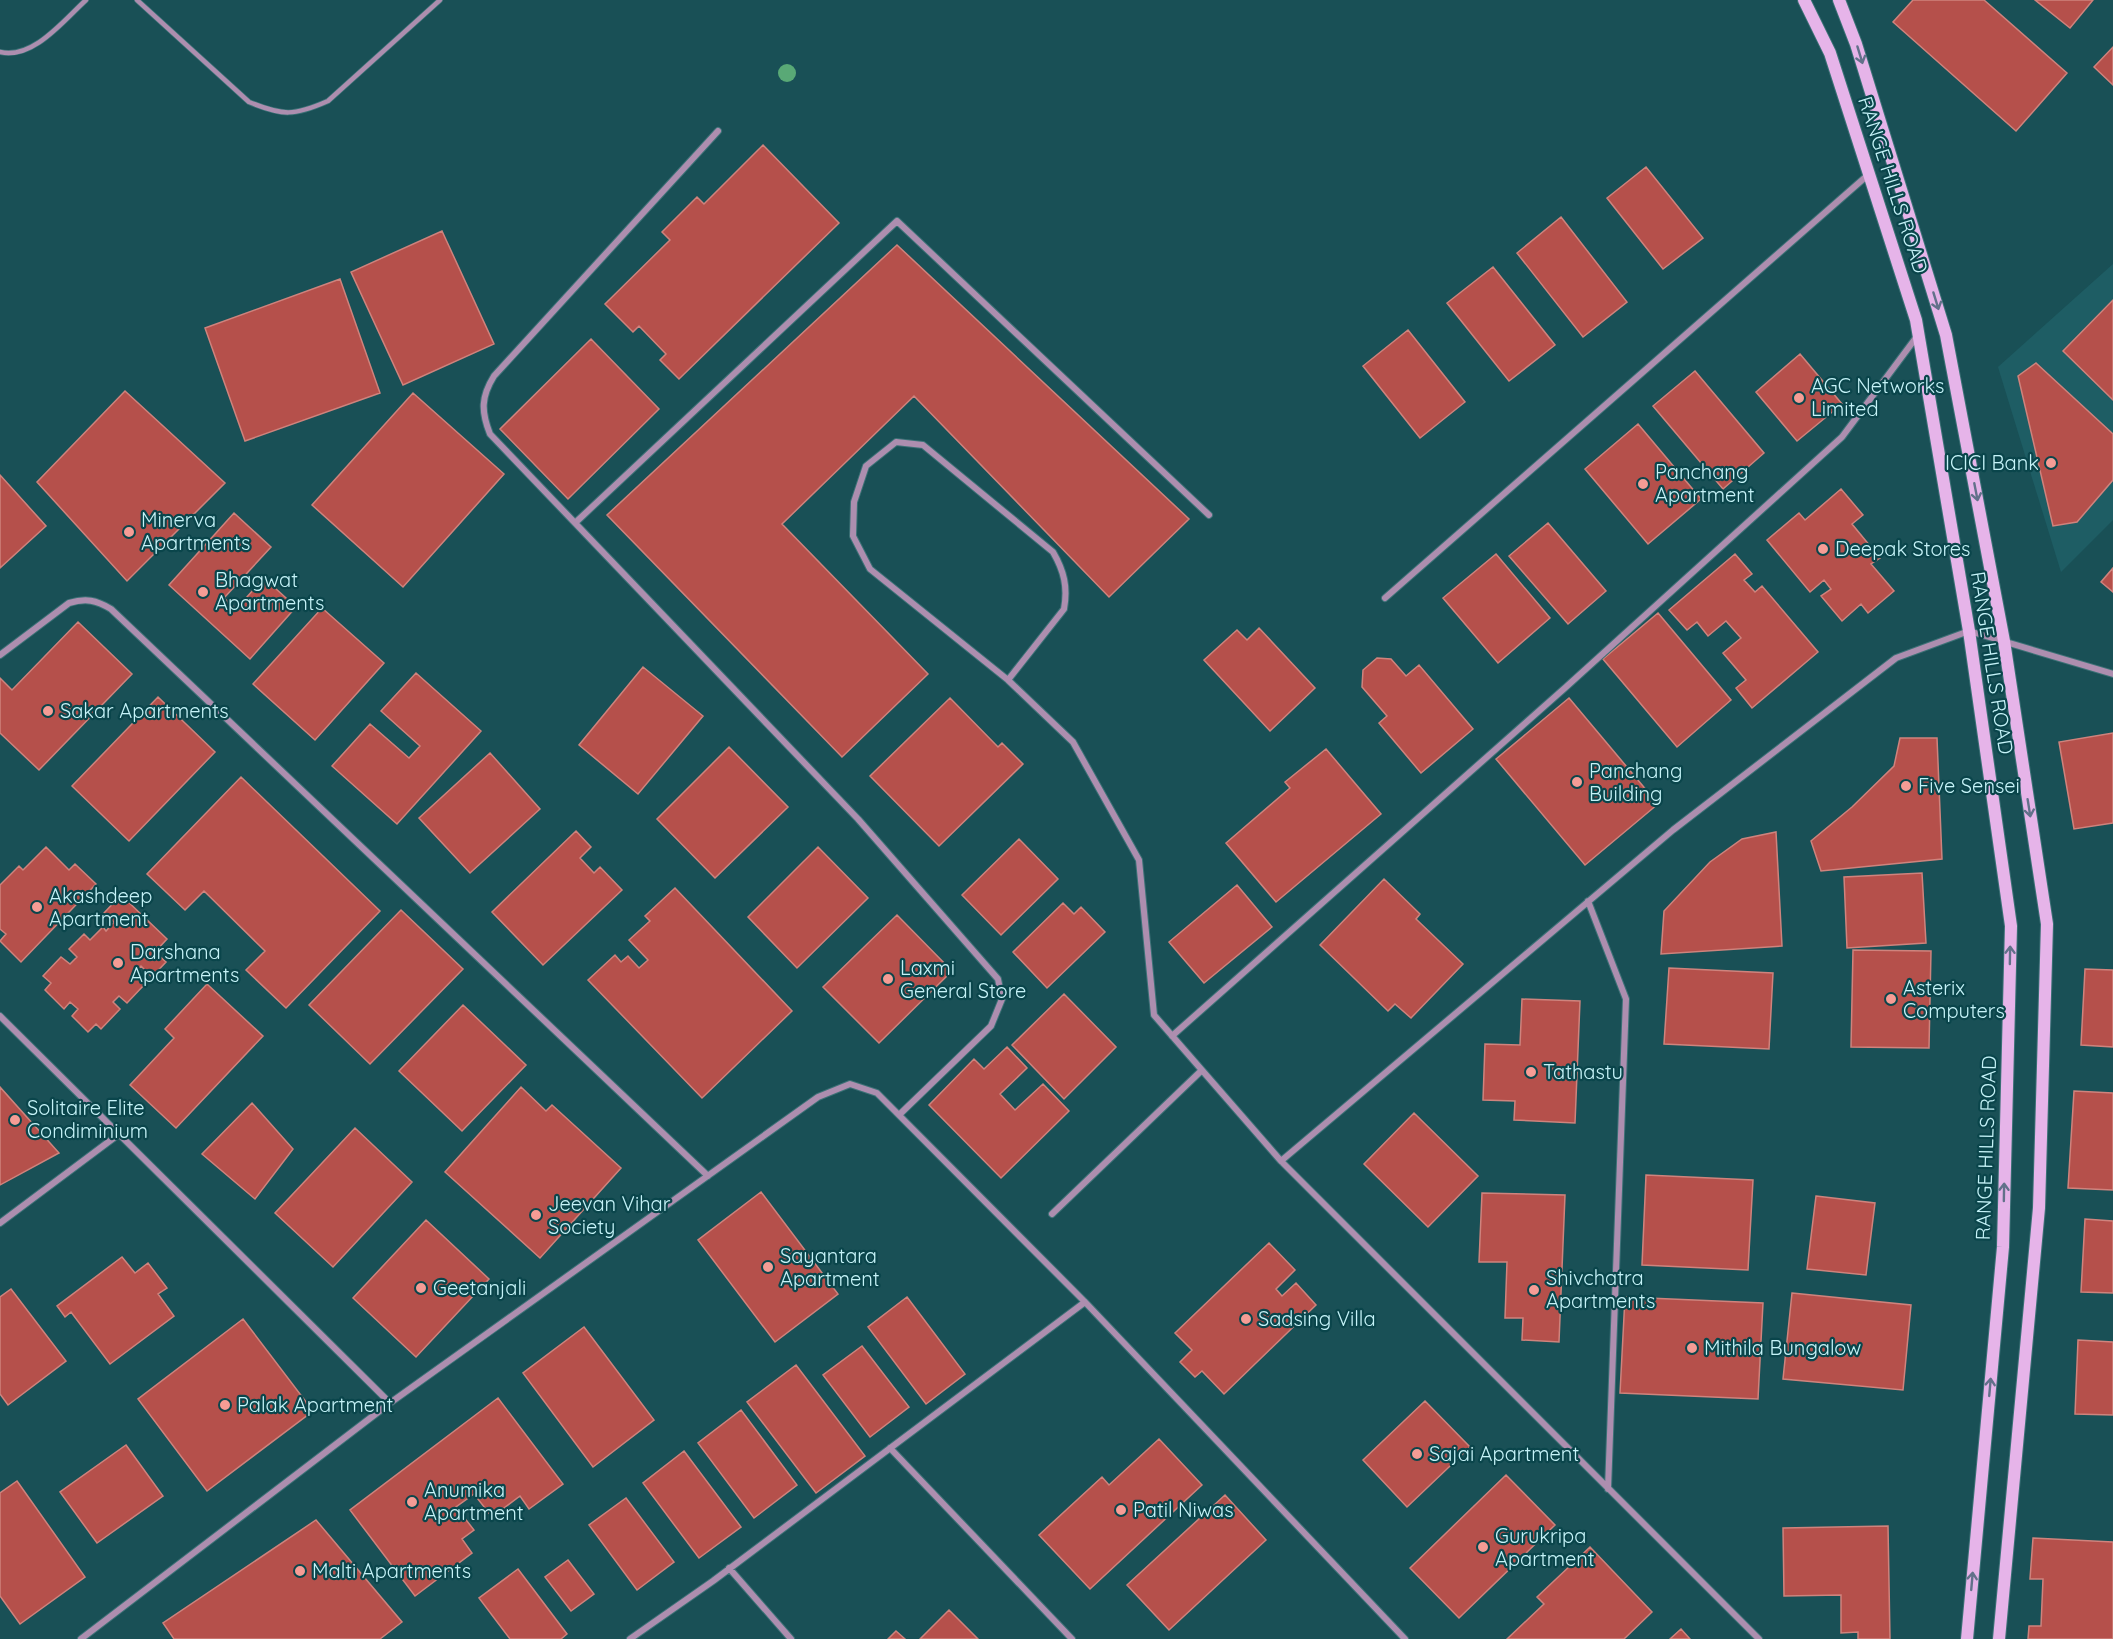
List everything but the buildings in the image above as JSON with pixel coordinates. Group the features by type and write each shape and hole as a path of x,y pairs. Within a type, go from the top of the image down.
{"main road":[{"name":"RANGE HILLS ROAD","path":"1804,0 1830,53 1916,320 1969,631 2011,926 2003,1247 1967,1639"},
{"path":"1839,0 1856,44 1946,335 2004,641 2047,924 2039,1208 1999,1639"}],"street":[{"path":"718,131 494,376 485,390 484,419 490,434 858,819 998,979 1002,999 991,1026 899,1115"},
{"path":"1385,598 1869,174"},
{"path":"575,523 897,221 1209,515"},
{"path":"1172,1036 1557,695 1842,437 1918,335"},
{"path":"1008,680 1064,609 1067,595 1061,566 1053,552 923,445 896,442 866,466 854,502 854,536 870,569 1008,680 1073,742 1139,860 1154,1015 1281,1161 1759,1639"},
{"path":"0,655 69,603 83,599 98,602 111,609 708,1176"},
{"path":"1281,1161 1673,830 1896,658 1969,631 2113,674"},
{"path":"1588,901 1626,999 1608,1489"},
{"path":"0,1016 390,1402"},
{"path":"1052,1214 1201,1071"},
{"path":"81,1639 390,1402 818,1097 850,1084 876,1094 899,1115 1085,1302 1405,1639"},
{"path":"0,1222 119,1134"},
{"path":"630,1639 729,1568 1085,1302"},
{"path":"890,1448 1072,1639"},
{"path":"729,1568 792,1639"}],"lane":[{"path":"0,52 19,52 35,46 86,0"},
{"path":"137,0 249,102 268,110 290,114 308,110 328,101 440,0"}],"shaded area":[{"path":"2113,264 2113,520 2061,572 1998,367"}],"place":[{"name":"AGC Networks Limited","path":"1799,398"},
{"name":"ICICI Bank","path":"2051,463"},
{"name":"Panchang Apartment","path":"1643,484"},
{"name":"Minerva Apartments","path":"129,532"},
{"name":"Deepak Stores","path":"1823,549"},
{"name":"Bhagwat Apartments","path":"203,592"},
{"name":"Sakar Apartments","path":"48,711"},
{"name":"Panchang Building","path":"1577,782"},
{"name":"Five Sensei","path":"1906,786"},
{"name":"Akashdeep Apartment","path":"37,907"},
{"name":"Darshana Apartments","path":"118,963"},
{"name":"Laxmi General Store","path":"888,979"},
{"name":"Asterix Computers","path":"1891,999"},
{"name":"Tathastu","path":"1531,1072"},
{"name":"Solitaire Elite Condiminium","path":"15,1120"},
{"name":"Jeevan Vihar Society","path":"536,1215"},
{"name":"Sayantara Apartment","path":"768,1267"},
{"name":"Geetanjali","path":"421,1288"},
{"name":"Shivchatra Apartments","path":"1534,1290"},
{"name":"Sadsing Villa","path":"1246,1319"},
{"name":"Mithila Bungalow","path":"1692,1348"},
{"name":"Palak Apartment","path":"225,1405"},
{"name":"Sajai Apartment","path":"1417,1454"},
{"name":"Anumika Apartment","path":"412,1502"},
{"name":"Patil Niwas","path":"1121,1510"},
{"name":"Gurukripa Apartment","path":"1483,1547"},
{"name":"Malti Apartments","path":"300,1571"}]}
